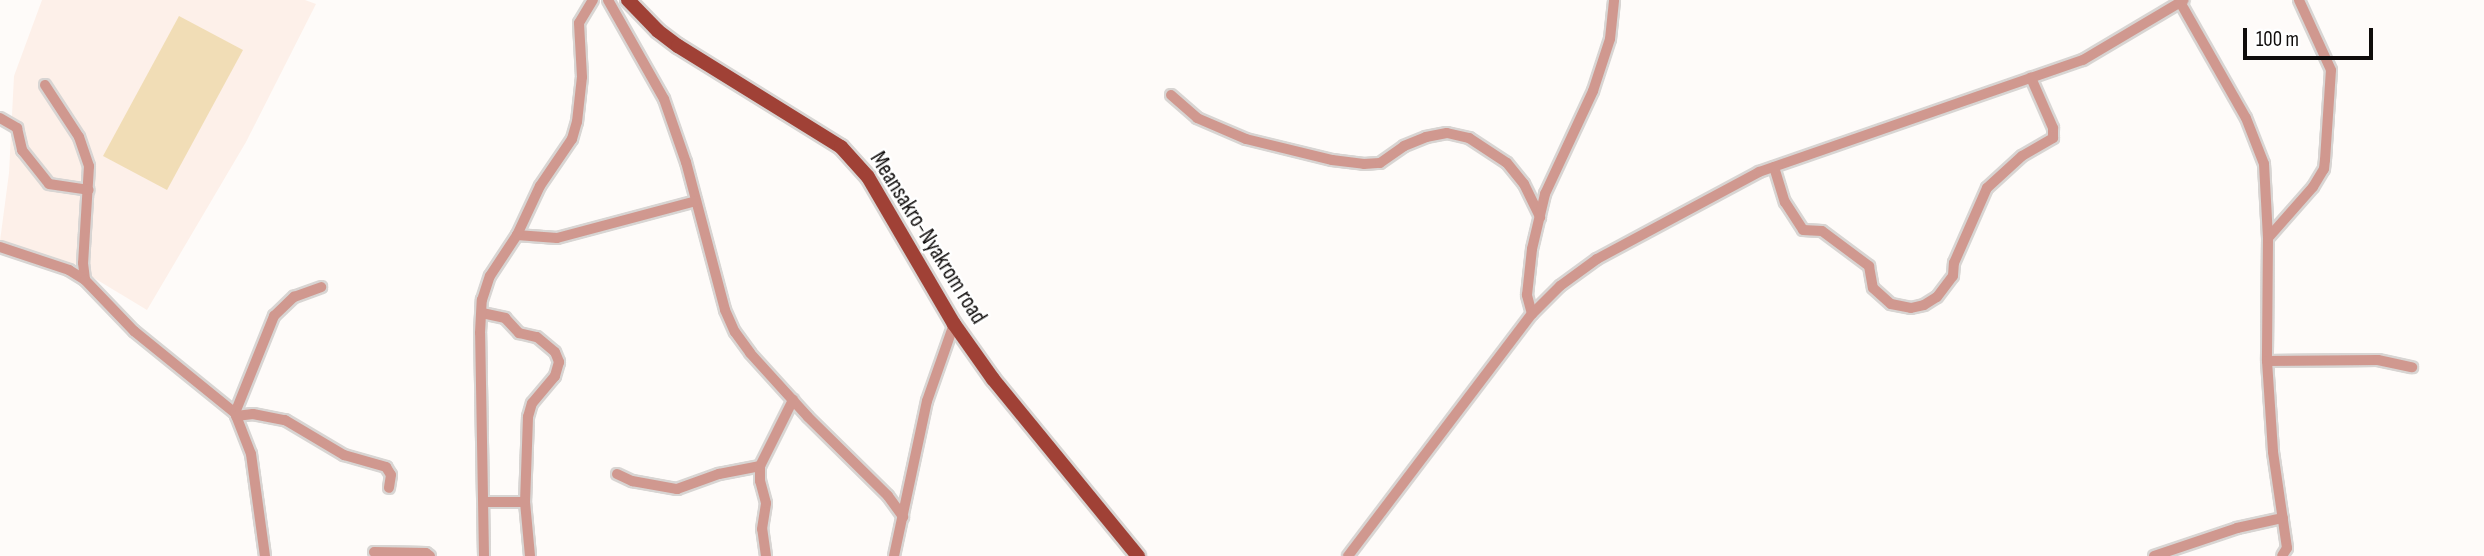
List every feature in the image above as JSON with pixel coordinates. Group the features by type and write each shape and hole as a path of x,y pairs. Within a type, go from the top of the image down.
{"main road":[{"name":"Meansakro-Nyakrom road","path":"628,0 658,31 678,46 841,147 868,177 954,324 1021,416 1138,556"}],"street":[{"path":"484,556 480,333 482,313 490,276 517,235 540,186 572,139 577,122 582,77 579,23 593,0"},
{"path":"608,0 664,99 730,321 750,354 888,496 903,517"},
{"path":"1532,314 1527,295 1532,249 1545,194 1593,91 1609,39 1614,0"},
{"path":"2268,238 2313,187 2324,169 2330,62 2299,0"},
{"path":"1348,556 1532,314 1560,286 1597,259 1720,190 1774,167 2083,60 2182,1 2256,139 2264,164 2268,238 2267,361 2273,452 2287,548 2282,556"},
{"path":"1774,167 1785,202 1803,230 1822,231 1869,266 1873,288 1891,304 1911,308 1924,305 1937,297 1953,276 1954,263 1987,188 2022,156 2053,138 2053,128 2031,78"},
{"path":"45,85 79,137 89,166 83,263 85,280"},
{"path":"1171,95 1198,118 1246,139 1332,160 1380,163 1426,137 1447,133 1469,138 1507,163 1524,184 1539,217"},
{"path":"0,118 17,128 22,150 49,184 89,190"},
{"path":"517,235 557,238 696,201"},
{"path":"0,247 69,270 85,280 134,331 236,414 251,454 265,556"},
{"path":"236,414 274,316 293,297 321,287"},
{"path":"482,313 508,320 519,333 537,337 558,357 555,376 529,410 525,502 530,556"},
{"path":"894,556 927,401 954,324"},
{"path":"2267,361 2378,360 2412,367"},
{"path":"765,556 762,529 765,502 760,466 793,400"},
{"path":"236,414 285,420 344,455 386,467 391,475 389,488"},
{"path":"617,474 632,481 677,489 719,474 760,466"},
{"path":"485,502 525,502"},
{"path":"2154,556 2237,528 2283,519"},
{"path":"374,552 426,553 430,556"}],"shaded area":[{"path":"42,0 305,0 316,4 246,142 147,310 94,278 0,241 9,173 14,76"},
{"path":"179,16 243,50 167,190 103,156"}]}
